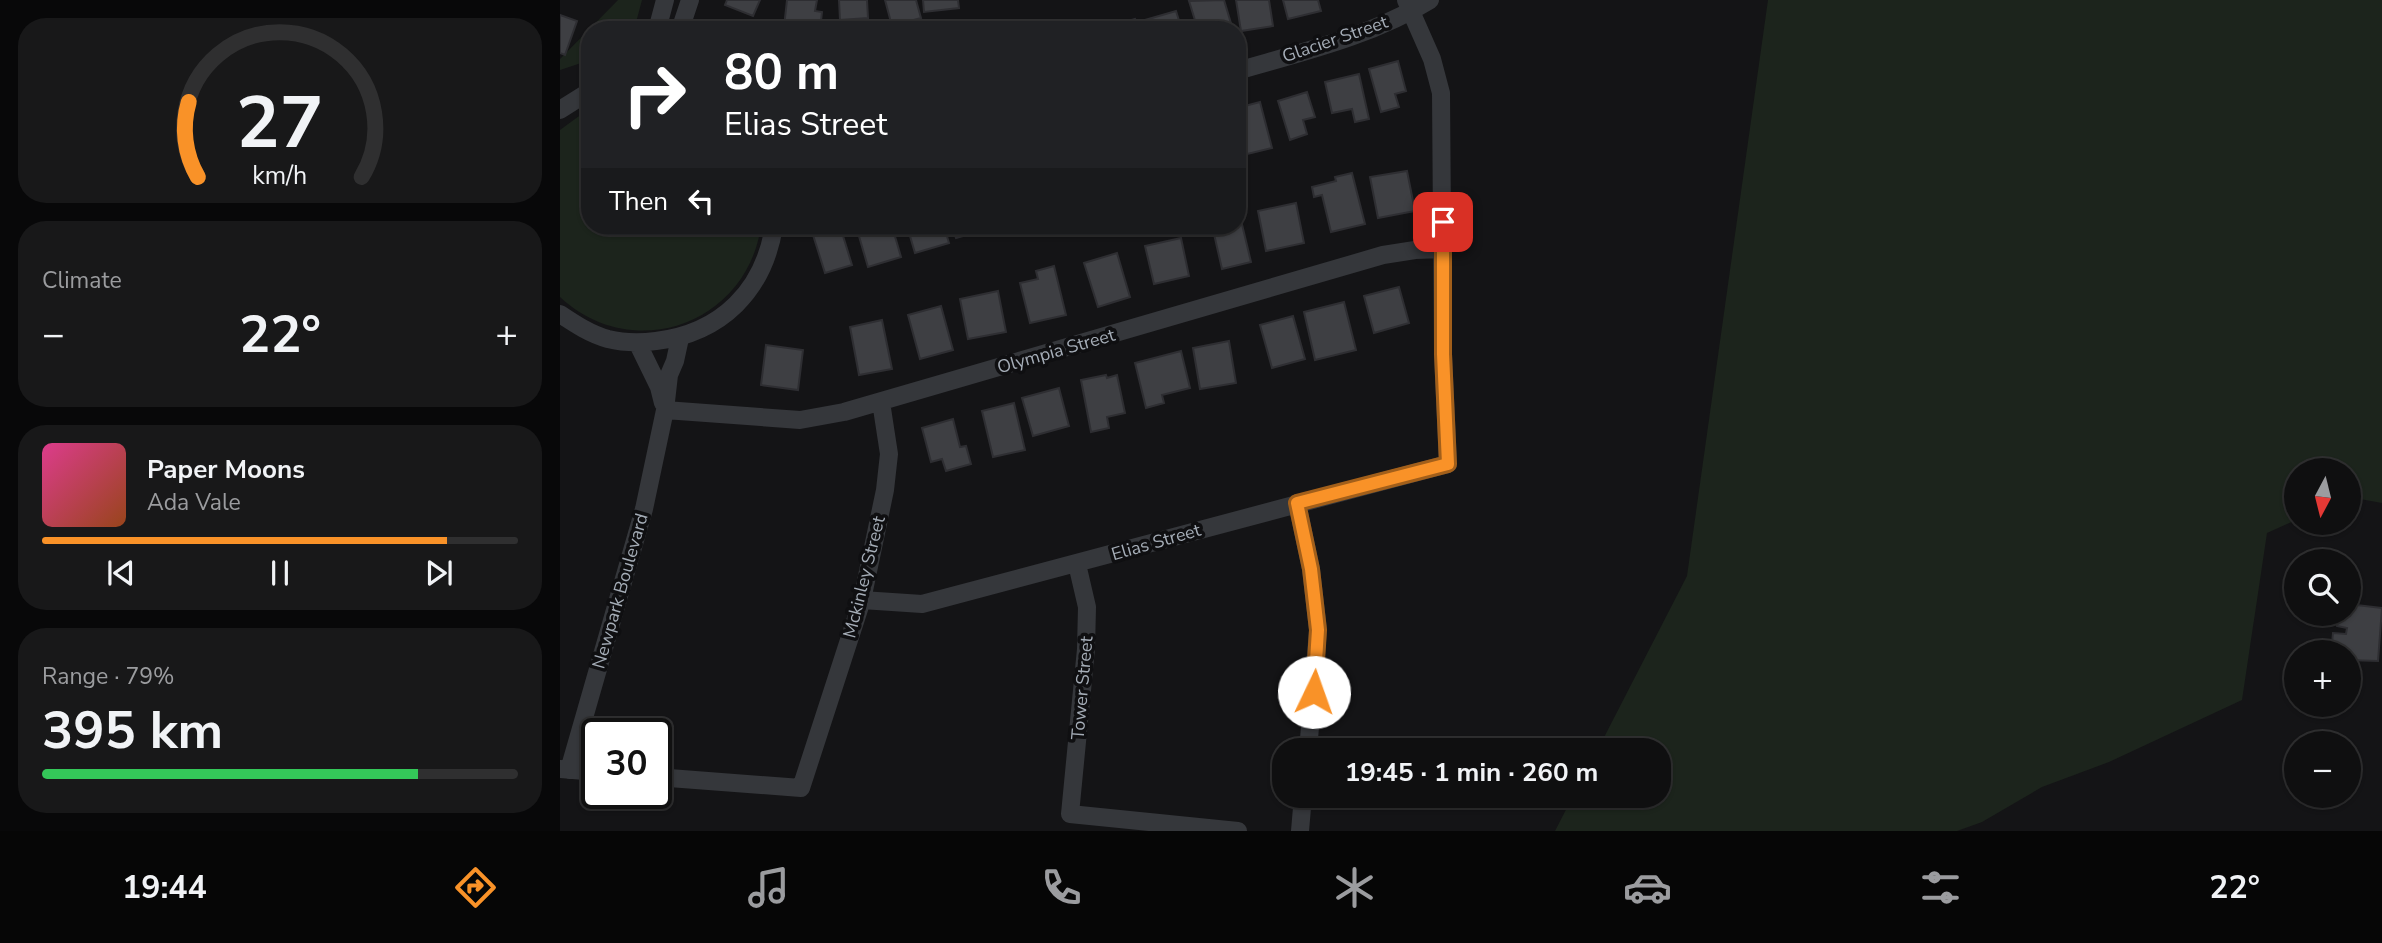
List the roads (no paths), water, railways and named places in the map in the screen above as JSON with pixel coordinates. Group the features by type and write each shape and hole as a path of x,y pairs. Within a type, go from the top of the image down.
{"street":[{"path":"659,21 665,0"},
{"path":"683,21 690,0"},
{"name":"Glacier Street","path":"1246,68 1343,40 1409,6 1430,0"},
{"path":"1409,6 1432,59 1441,93 1443,249"},
{"path":"560,92 581,93"},
{"path":"560,110 581,96"},
{"path":"560,314 579,327 608,339 638,344 680,338 710,325 737,305 757,279 772,235"},
{"name":"Olympia Street","path":"665,410 800,420 844,412 1383,255 1443,249"},
{"name":"Elias Street","path":"862,600 922,604 1448,464 1443,354 1443,249"},
{"name":"Newpark Boulevard","path":"565,770 644,509 665,410 669,375 680,338"},
{"path":"638,344 659,387 665,410"},
{"name":"Mckinley Street","path":"672,778 801,788 862,600 885,490 889,454 881,402"},
{"path":"1297,503 1311,569 1318,630 1309,738"},
{"name":"Tower Street","path":"1077,564 1087,607 1087,649 1070,814 1238,831"},
{"path":"1300,831 1303,808"}]}
